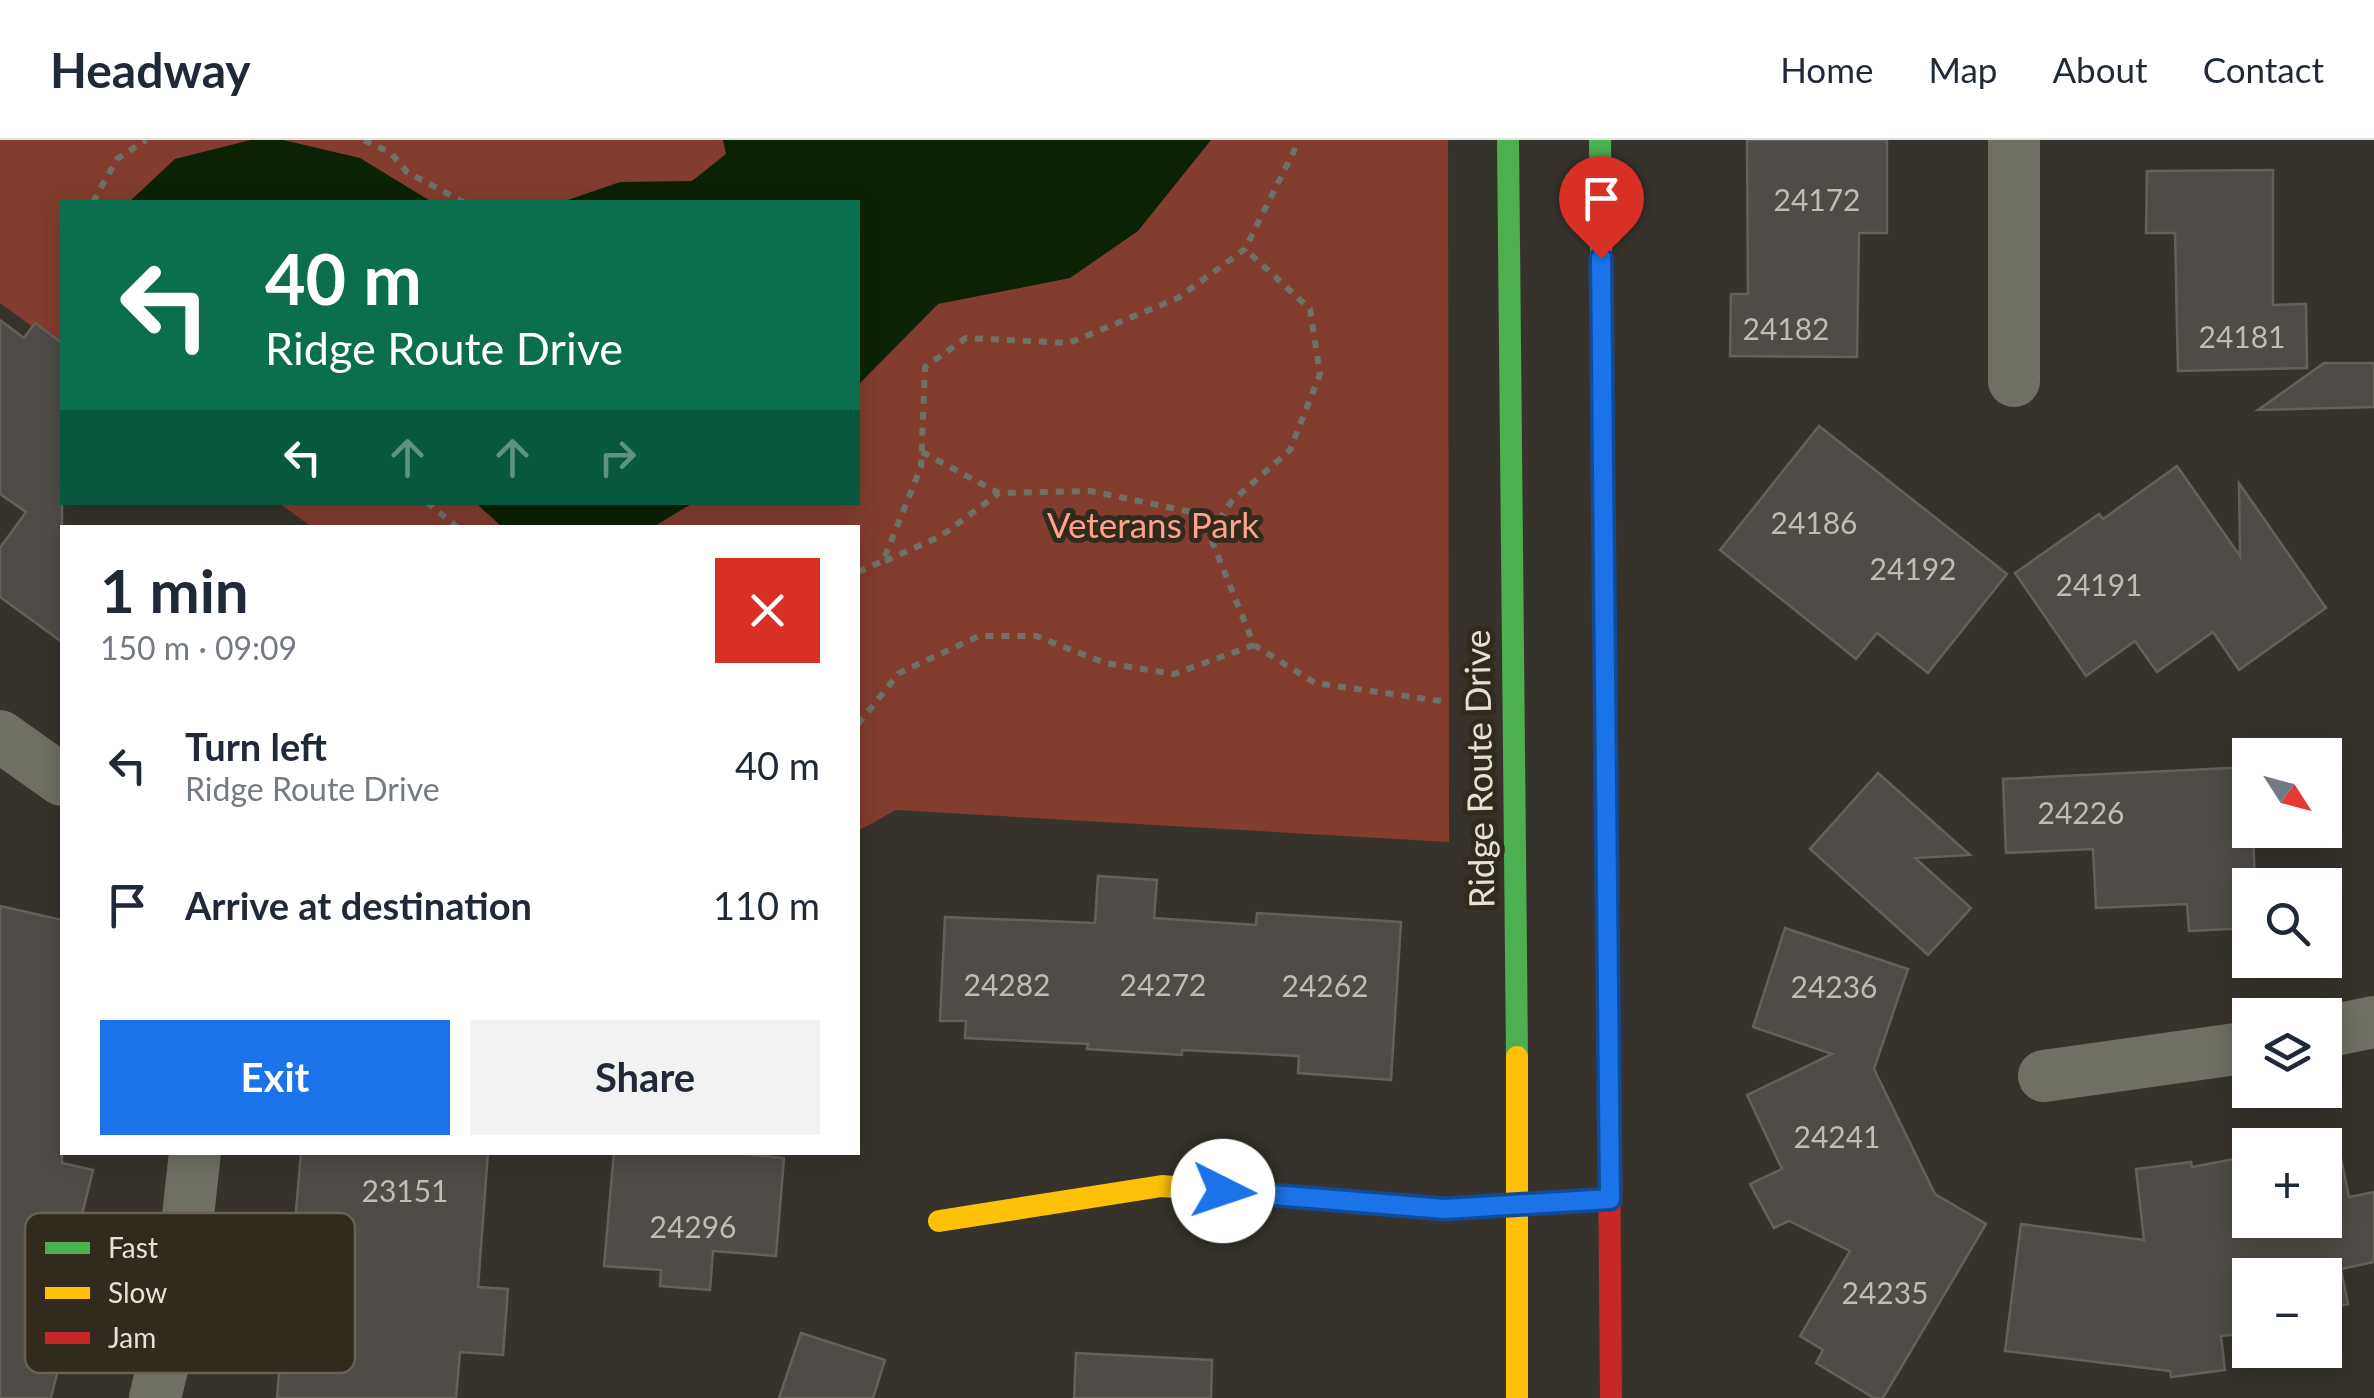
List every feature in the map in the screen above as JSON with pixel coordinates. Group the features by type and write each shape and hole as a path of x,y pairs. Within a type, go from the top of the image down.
{"main road":[{"name":"Ridge Route Drive","path":"1508,140 1519,1204 1517,1398"},
{"path":"1600,140 1610,1398"},
{"path":"939,1221 1162,1186 1445,1209 1610,1199"}],"street":[{"path":"2014,140 2014,381"},
{"path":"0,736 60,779"},
{"path":"2342,1029 2374,1022"},
{"path":"2044,1076 2232,1050"},
{"path":"188,1213 194,1155"},
{"path":"155,1398 161,1373"}],"path":[{"path":"94,200 117,159 146,140"},
{"path":"364,140 391,153 408,172 458,200"},
{"path":"884,561 921,467 925,367 966,338 1068,342 1178,298 1244,249 1296,140"},
{"path":"1209,534 1231,502 1290,450 1320,374 1310,309 1244,249"},
{"path":"922,452 999,493 1090,492 1202,514 1254,645 1315,683 1441,701"},
{"path":"860,571 941,536 999,493"},
{"path":"430,505 454,525"},
{"path":"860,722 899,673 979,636 1036,636 1105,663 1174,674 1254,645"}],"green space":[{"name":"Veterans Park","path":"0,140 1448,140 1449,842 896,810 860,830 860,525 309,525 282,505 860,505 860,200 60,200 60,347 0,303"}],"shaded area":[{"path":"251,140 283,140 360,158 429,200 131,200 175,159"},
{"path":"723,140 1211,140 1138,231 1070,278 938,304 860,383 860,200 568,200 620,182 692,181 726,154"},
{"path":"478,505 690,505 656,525 500,525"}],"building":[{"path":"1747,140 1887,140 1887,233 1859,233 1857,357 1730,356 1731,294 1748,294"},
{"path":"2273,170 2273,305 2306,304 2307,368 2178,371 2175,233 2146,233 2147,171"},
{"path":"0,320 24,338 35,323 60,342 60,641 0,597 0,548 26,512 0,494"},
{"path":"2324,363 2374,363 2374,407 2258,410"},
{"path":"1819,426 2007,574 1928,673 1877,633 1856,659 1720,550"},
{"path":"2177,466 2240,556 2239,483 2326,608 2239,670 2213,632 2157,672 2135,641 2086,676 2015,573 2099,514 2103,519"},
{"path":"2232,768 2232,848 2254,848 2254,868 2232,868 2232,929 2189,931 2187,904 2096,908 2093,849 2006,853 2003,779"},
{"path":"1878,773 1970,855 1915,858 1971,908 1928,955 1810,849"},
{"path":"1098,876 1157,880 1154,918 1256,925 1257,913 1401,922 1391,1080 1298,1073 1299,1056 1182,1050 1182,1055 1087,1049 1088,1044 965,1038 966,1021 940,1021 945,917 1095,923"},
{"path":"0,906 60,920 60,1155 62,1163 93,1170 82,1213 25,1213 25,1373 57,1373 51,1398 0,1398"},
{"path":"1785,928 1908,969 1874,1069 1935,1194 1986,1224 1883,1398 1874,1398 1816,1363 1823,1350 1800,1336 1850,1251 1789,1221 1774,1228 1750,1184 1782,1169 1747,1095 1832,1054 1753,1027"},
{"path":"301,1155 488,1155 478,1287 508,1289 503,1355 460,1352 456,1398 277,1398 279,1373 355,1373 355,1213 296,1213"},
{"path":"614,1155 784,1158 776,1256 713,1251 710,1290 660,1286 661,1270 604,1266"},
{"path":"2232,1159 2232,1238 2342,1238 2342,1163 2349,1197 2374,1192 2374,1262 2342,1269 2342,1258 2232,1258 2232,1335 2221,1336 2225,1370 2171,1377 2170,1371 2005,1351 2021,1224 2144,1240 2136,1169 2191,1162 2192,1167"},
{"path":"2342,1274 2348,1304 2342,1305"},
{"path":"801,1333 885,1360 873,1398 779,1398"},
{"path":"1076,1353 1212,1360 1211,1398 1074,1398"}],"traffic: fast":[{"path":"1508,140 1517,1057"},
{"path":"1600,140 1606,781"}],"traffic: slow":[{"path":"1517,1057 1517,1398"},
{"path":"939,1221 1162,1186 1445,1209 1610,1199"}],"traffic: jam":[{"path":"1606,781 1611,1398"}],"route":[{"path":"1223,1191 1445,1209 1610,1199 1601,258"}]}
